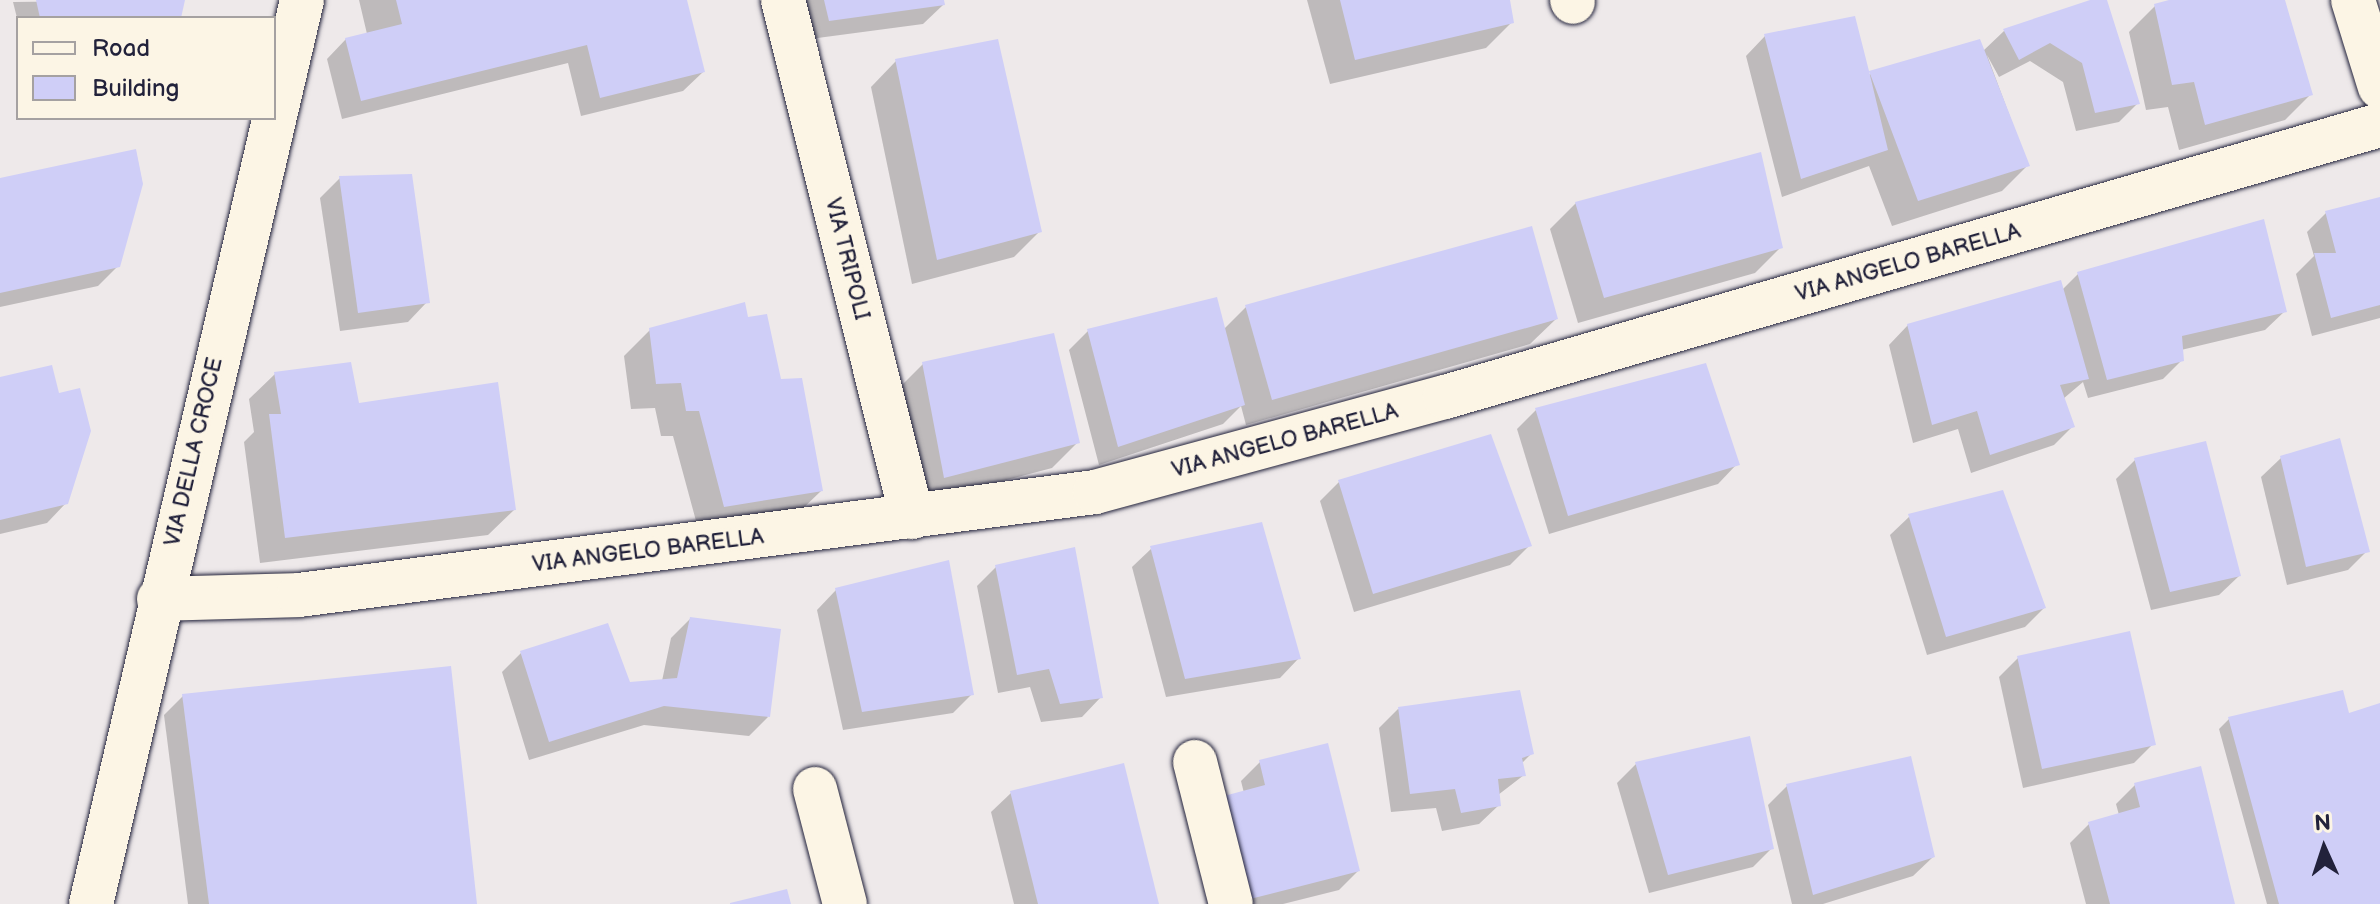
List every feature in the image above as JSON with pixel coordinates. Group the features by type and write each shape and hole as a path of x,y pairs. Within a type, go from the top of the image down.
{"street":[{"name":"VIA DELLA CROCE","path":"276,109 302,0"},
{"name":"VIA TRIPOLI","path":"783,0 912,517"},
{"path":"2353,0 2380,87"},
{"name":"VIA DELLA CROCE","path":"91,904 159,599 273,120"},
{"name":"VIA ANGELO BARELLA","path":"159,599 299,595 1095,492 1445,397 2380,125"},
{"path":"1195,762 1231,904"},
{"path":"815,789 845,904"}],"building":[{"path":"36,0 185,0 181,16 40,16"},
{"path":"396,0 687,0 705,72 600,98 587,45 361,101 345,38 402,24"},
{"path":"824,0 944,0 945,5 829,21"},
{"path":"1340,0 1510,0 1514,23 1355,60"},
{"path":"2090,0 2107,0 2140,104 2095,113 2082,63 2050,43 2019,60 2003,29"},
{"path":"2169,0 2285,0 2313,95 2205,125 2194,82 2172,85 2154,4"},
{"path":"1855,16 1888,150 1801,179 1764,34"},
{"path":"998,39 1042,232 937,260 895,59"},
{"path":"1980,39 2030,166 1918,201 1869,71"},
{"path":"136,149 143,184 120,267 0,293 0,178"},
{"path":"1761,152 1783,248 1604,298 1575,202"},
{"path":"412,174 430,303 358,313 339,176"},
{"path":"2380,197 2380,305 2331,318 2314,253 2336,253 2325,211"},
{"path":"2264,219 2287,312 2182,336 2184,361 2107,380 2077,272"},
{"path":"1532,226 1558,319 1272,400 1245,305"},
{"path":"2061,280 2089,379 2060,385 2075,427 1990,455 1977,411 1932,425 1907,324"},
{"path":"1217,297 1245,405 1118,447 1087,329"},
{"path":"745,302 748,317 767,314 781,379 802,378 823,491 724,507 699,411 686,411 681,383 656,384 649,328"},
{"path":"1054,333 1080,443 944,478 922,362"},
{"path":"351,362 359,403 498,382 516,510 285,538 269,414 281,414 274,372"},
{"path":"1706,363 1740,465 1568,516 1535,408"},
{"path":"52,365 59,393 80,388 91,431 68,504 0,520 0,377"},
{"path":"1491,434 1532,546 1373,594 1338,480"},
{"path":"2340,438 2370,552 2306,567 2280,456"},
{"path":"2206,441 2241,576 2170,592 2134,458"},
{"path":"2003,490 2046,608 1946,637 1908,514"},
{"path":"1262,522 1301,659 1185,679 1150,546"},
{"path":"1075,547 1103,698 1060,704 1049,669 1017,675 995,565"},
{"path":"949,560 974,695 862,712 835,588"},
{"path":"690,617 781,629 770,717 664,706 549,742 520,651 608,623 630,682 677,678"},
{"path":"2130,631 2156,745 2042,769 2017,656"},
{"path":"451,666 477,904 209,904 182,694"},
{"path":"1520,690 1534,754 1522,758 1526,776 1498,779 1501,806 1461,813 1455,789 1410,794 1398,707"},
{"path":"2343,690 2349,713 2380,703 2380,904 2279,904 2228,717"},
{"path":"1750,736 1774,849 1668,875 1635,762"},
{"path":"1328,743 1360,871 1250,899 1224,796 1265,785 1259,760"},
{"path":"1911,756 1935,857 1813,895 1786,784"},
{"path":"1124,763 1159,904 1038,904 1010,791"},
{"path":"2201,766 2235,904 2110,904 2088,822 2140,807 2134,783"},
{"path":"787,889 791,904 730,904 730,903"}]}
